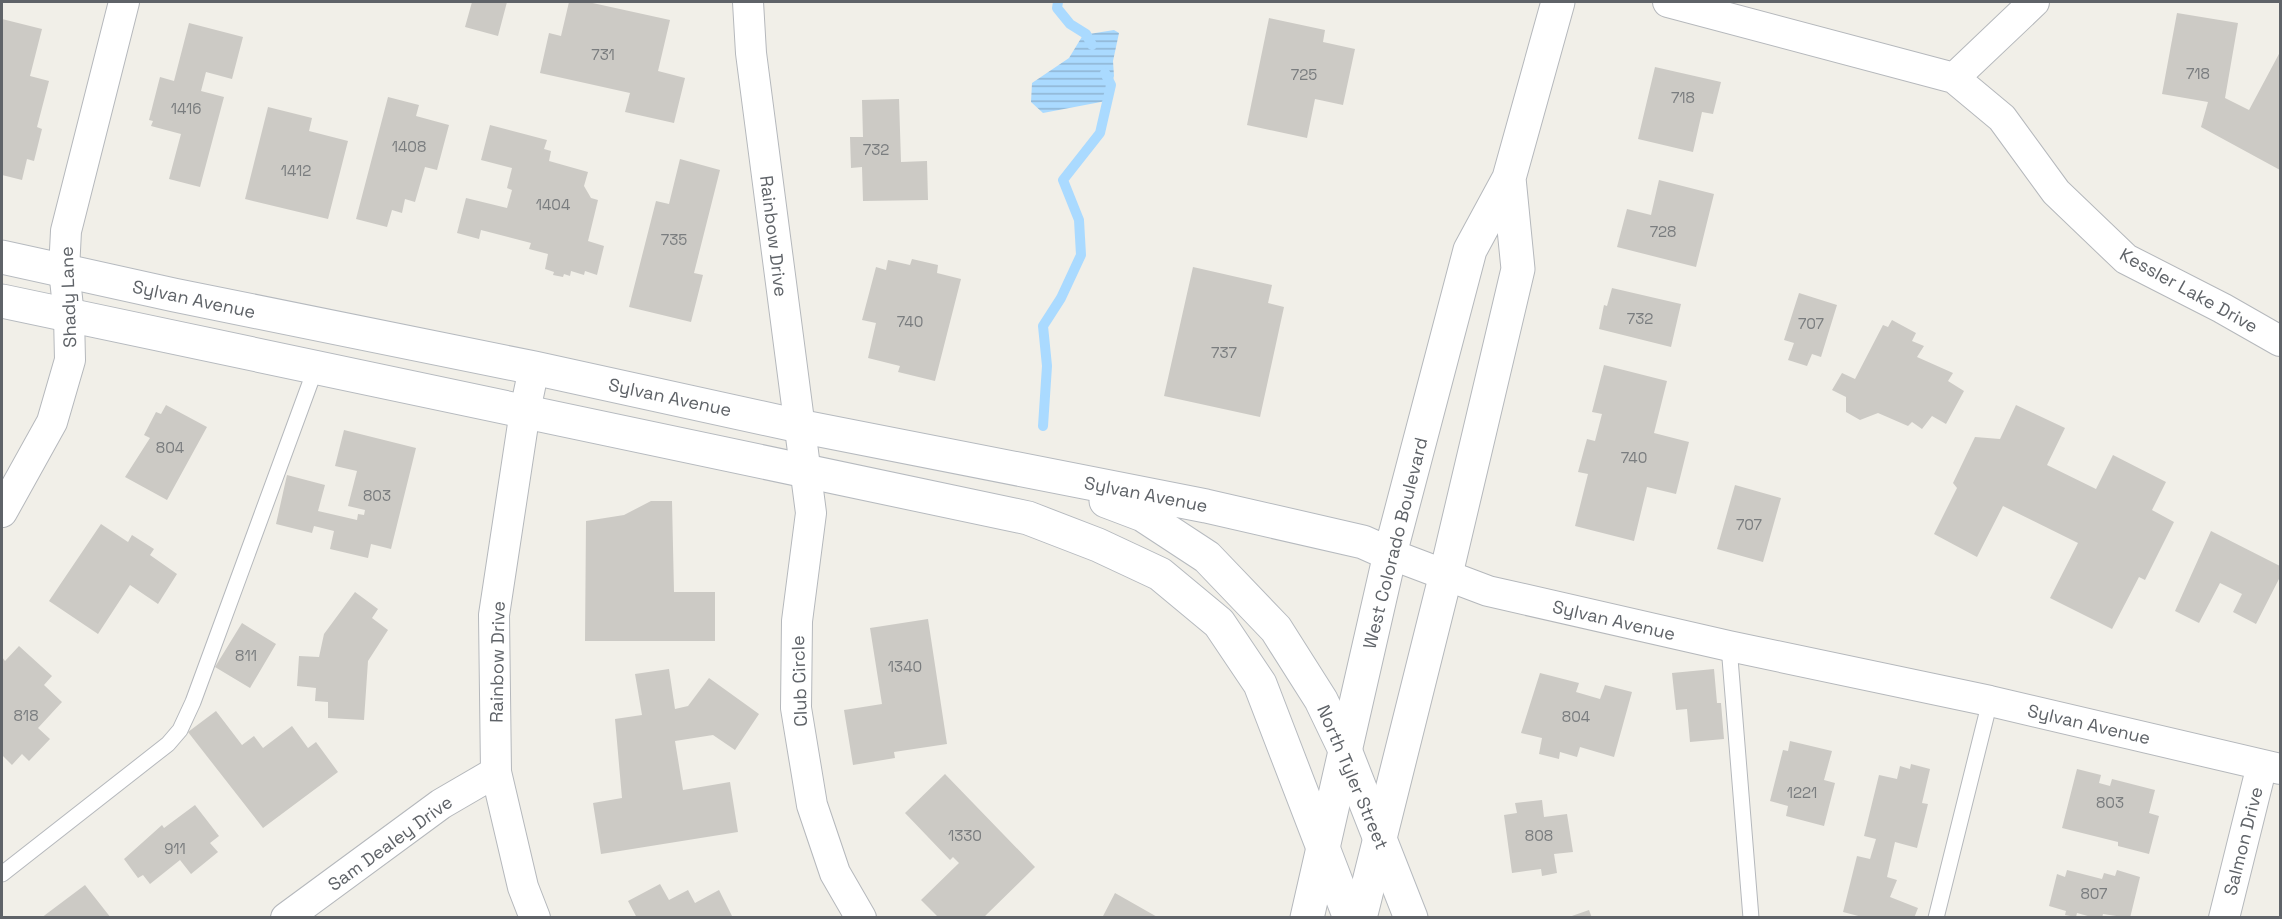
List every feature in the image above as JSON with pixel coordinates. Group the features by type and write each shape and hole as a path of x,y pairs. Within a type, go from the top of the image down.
{"main road":[{"name":"West Colorado Boulevard","path":"1307,918 1390,554 1470,250 1509,178 1558,2"},
{"name":"West Colorado Boulevard","path":"1359,918 1446,574 1518,269 1509,178"},
{"name":"Sylvan Avenue","path":"2,257 799,426 1217,508 1363,542 1390,554"},
{"path":"2,301 1028,518 1098,545 1160,574 1219,623 1260,684 1300,782 1350,918"},
{"name":"North Tyler Street","path":"1020,470 1143,515 1207,556 1276,629 1321,700 1345,750 1411,918"}],"street":[{"name":"Shady Lane","path":"2,512 52,422 70,360 69,316 64,270 66,231 124,2"},
{"name":"Rainbow Drive","path":"748,2 750,53 806,470"},
{"name":"Kessler Lake Drive","path":"1668,2 1954,78 2002,118 2056,192 2126,259 2223,308 2280,341"},
{"path":"1954,78 2034,2"},
{"name":"Rainbow Drive","path":"534,368 525,411 494,615 496,772 523,887 535,918"},
{"name":"Club Circle","path":"806,470 811,513 797,621 796,708 812,805 835,873 861,918"},
{"name":"Sylvan Avenue","path":"1390,554 1488,591 1729,646 1990,701 2271,767"},
{"name":"Salmon Drive","path":"2224,918 2271,767"},
{"name":"Sam Dealey Drive","path":"286,918 441,804 496,772"}],"lane":[{"path":"2,873 168,744 180,730 193,702 316,367"},
{"path":"1729,646 1751,918"},
{"path":"1936,918 1990,701"}],"water":[{"path":"1114,30 1119,33 1113,61 1114,76 1106,101 1043,113 1031,102 1032,83 1069,58 1083,35"}],"building":[{"path":"472,2 507,2 498,36 465,27"},
{"path":"569,2 588,2 670,20 658,71 685,78 674,123 625,112 630,93 540,73 549,33 561,36"},
{"path":"2177,13 2238,23 2225,98 2249,110 2280,52 2280,170 2201,127 2208,102 2162,94"},
{"path":"1269,18 1325,30 1323,42 1355,49 1343,105 1315,99 1307,138 1247,125"},
{"path":"2,19 42,29 30,76 49,81 37,127 42,129 34,161 27,159 22,180 2,175"},
{"path":"189,23 243,37 232,79 206,72 201,91 224,97 200,187 169,179 181,134 151,126 153,121 149,120 160,77 174,81"},
{"path":"1655,67 1721,82 1713,114 1702,112 1693,152 1638,139"},
{"path":"388,97 419,105 416,116 449,125 437,170 425,167 415,202 405,199 402,213 392,210 387,227 356,219"},
{"path":"899,99 901,162 927,161 928,200 863,201 862,167 851,168 850,137 863,137 862,100"},
{"path":"268,107 312,118 309,131 348,141 328,219 245,199"},
{"path":"490,125 547,140 544,149 551,151 549,161 588,172 584,186 591,198 598,200 588,241 604,246 597,275 585,271 584,275 571,271 570,276 553,275 554,272 545,269 548,254 529,249 531,243 481,230 479,239 457,233 466,198 507,208 512,190 507,188 512,168 481,160"},
{"path":"680,159 720,170 694,273 703,275 691,322 629,307 656,201 669,204"},
{"path":"1659,180 1714,194 1696,267 1617,247 1627,209 1651,215"},
{"path":"912,259 938,265 937,273 961,279 935,381 898,372 900,366 868,358 876,323 862,320 876,267 886,270 888,260 910,265"},
{"path":"1193,267 1272,285 1268,303 1284,307 1260,417 1164,396"},
{"path":"1612,288 1681,304 1671,347 1599,329 1604,305 1607,306"},
{"path":"1799,293 1837,305 1821,357 1812,354 1807,366 1788,360 1794,343 1784,340"},
{"path":"1892,320 1916,333 1912,341 1924,346 1917,357 1953,373 1948,381 1964,391 1946,424 1932,416 1922,429 1912,422 1908,426 1878,413 1860,420 1846,412 1846,397 1832,390 1842,373 1855,379 1883,325 1888,327"},
{"path":"1604,365 1667,381 1654,433 1689,442 1676,494 1647,487 1634,541 1575,526 1588,474 1578,472 1587,439 1595,441 1602,414 1592,412"},
{"path":"166,405 207,427 167,500 125,477 150,438 144,435 156,412 161,414"},
{"path":"2016,405 2065,428 2047,465 2096,489 2113,455 2166,482 2152,510 2174,522 2145,580 2139,577 2112,629 2050,598 2078,543 2003,506 1977,557 1934,534 1957,488 1953,483 1975,437 2000,439"},
{"path":"344,430 416,448 391,549 371,544 368,558 330,549 334,531 314,526 312,533 276,524 287,475 325,485 318,511 357,520 358,514 364,515 365,510 348,506 357,471 335,466"},
{"path":"1735,485 1781,498 1763,562 1717,549"},
{"path":"651,501 672,501 674,592 715,592 715,641 585,641 586,521 624,515"},
{"path":"101,524 128,542 132,535 154,549 150,555 177,574 158,604 130,585 98,634 49,601"},
{"path":"2211,531 2280,566 2280,577 2256,624 2233,612 2242,594 2220,583 2199,623 2175,611"},
{"path":"355,592 378,609 372,618 388,630 368,661 364,720 328,718 328,702 315,701 316,688 297,686 299,656 319,657 324,634"},
{"path":"928,619 947,744 894,752 895,758 853,765 844,710 882,704 870,628"},
{"path":"242,623 276,644 250,688 215,667"},
{"path":"19,646 52,676 44,685 62,702 38,728 50,739 29,761 22,754 12,765 2,755 2,657 5,661"},
{"path":"669,669 675,709 688,706 709,678 759,714 735,750 713,735 675,741 683,790 730,782 738,832 601,854 593,803 622,798 615,719 642,715 635,674"},
{"path":"1714,669 1717,703 1721,703 1724,739 1690,742 1687,709 1676,710 1672,673"},
{"path":"1540,673 1579,683 1576,692 1600,699 1605,685 1632,692 1614,757 1580,747 1577,757 1560,752 1559,759 1539,754 1542,738 1521,733"},
{"path":"216,711 242,745 254,736 263,748 292,726 308,748 316,742 338,772 263,828 188,732"},
{"path":"1790,741 1832,751 1824,780 1835,783 1824,826 1786,816 1788,806 1770,801 1783,750 1788,751"},
{"path":"1911,764 1930,769 1922,803 1928,804 1917,848 1895,842 1887,877 1897,880 1890,897 1918,908 1914,918 1866,918 1843,912 1857,856 1870,859 1876,839 1864,836 1879,775 1897,779 1900,766 1910,769"},
{"path":"2077,769 2101,775 2099,783 2110,786 2112,779 2155,790 2149,813 2159,816 2149,854 2118,846 2118,842 2062,828"},
{"path":"945,774 1035,867 983,918 939,918 921,900 959,863 953,857 950,860 905,813"},
{"path":"1542,800 1544,817 1567,814 1573,852 1554,854 1557,873 1542,876 1541,869 1512,873 1504,815 1517,813 1515,803"},
{"path":"195,805 219,836 210,843 218,852 191,874 180,860 150,884 143,875 138,878 124,859 162,825 164,828"},
{"path":"2067,870 2102,879 2104,873 2115,876 2117,870 2140,877 2130,918 2103,914 2102,918 2095,918 2077,913 2076,917 2065,915 2066,911 2049,906 2057,874 2065,877"},
{"path":"660,884 669,900 688,890 695,903 719,890 733,918 637,918 628,901"},
{"path":"85,885 111,918 41,918"},
{"path":"1115,893 1159,918 1102,918"},
{"path":"1589,910 1592,918 1569,918 1569,917"}],"waterway":[{"path":"1058,2 1057,8 1070,24 1086,34 1092,45"},
{"path":"1043,426 1047,366 1043,326 1061,298 1081,255 1079,220 1063,180 1100,133 1111,85 1105,73"}]}
